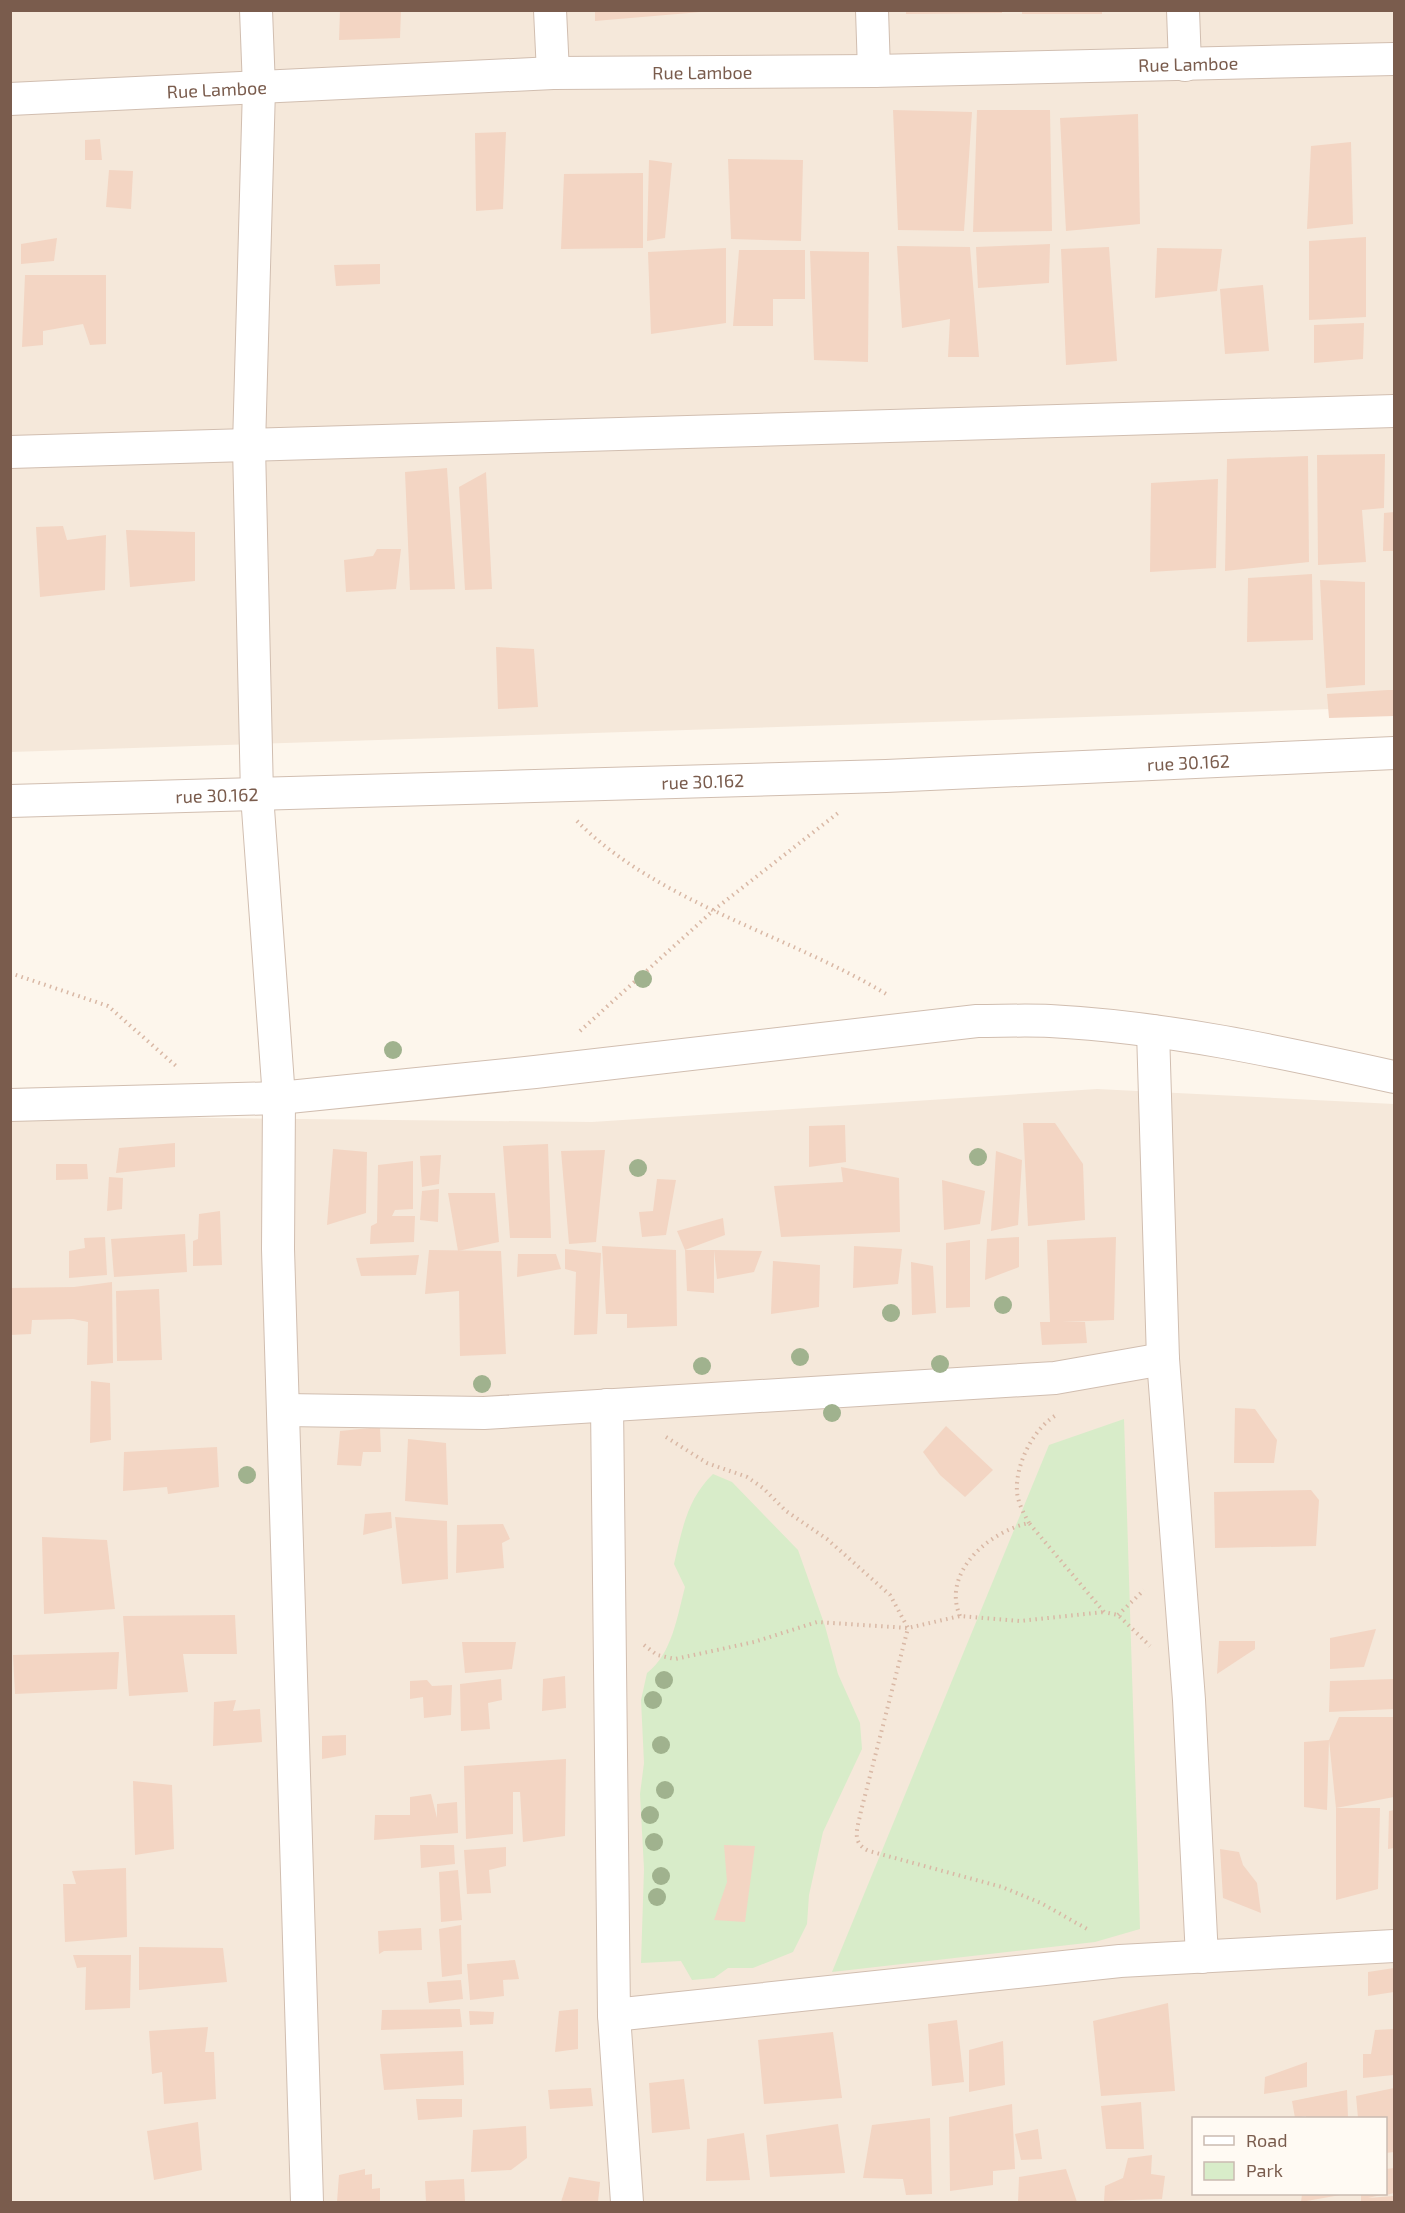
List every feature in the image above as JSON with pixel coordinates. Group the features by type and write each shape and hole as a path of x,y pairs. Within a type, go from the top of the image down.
{"street":[{"path":"256,10 259,88 249,446 257,795 279,1098 278,1249 285,1410 307,2202"},
{"path":"550,10 553,73"},
{"path":"872,10 874,71"},
{"path":"1183,10 1185,65"},
{"name":"Rue Lamboe","path":"10,99 553,73 874,71 1395,59"},
{"path":"10,452 1395,411"},
{"name":"rue 30.162","path":"10,801 898,775 1395,753"},
{"path":"10,1106 279,1098 535,1072 977,1021 1050,1021 1153,1031 1285,1053 1395,1077"},
{"path":"1153,1031 1163,1359 1189,1700 1202,1956"},
{"path":"285,1410 484,1413 1055,1378 1163,1359"},
{"path":"607,1405 615,2015 627,2202"},
{"path":"615,2015 1120,1961 1395,1946"}],"path":[{"path":"557,786 568,810 604,846 651,878 885,992 938,1025"},
{"path":"578,1033 715,909 841,811"},
{"path":"10,973 108,1006 215,1100"},
{"path":"1063,1411 1043,1426 1027,1451 1019,1473 1017,1494 1029,1523 1104,1612"},
{"path":"663,1435 706,1463 747,1477 763,1488 786,1511 827,1539 884,1588 908,1628 861,1811 856,1839 858,1845 891,1857 981,1880 1041,1903 1089,1931 1120,1961"},
{"path":"960,1616 955,1597 960,1575 983,1545 997,1534 1009,1527 1029,1523"},
{"path":"1118,1614 1162,1570 1176,1549"},
{"path":"641,1643 657,1655 675,1659 754,1642 816,1622 908,1628 960,1616 1020,1621 1104,1612 1118,1614 1155,1652"}],"shaded area":[{"path":"10,11 1394,11 1394,707 11,752"},
{"path":"1097,1089 1394,1104 1394,2202 11,2202 11,1113 216,1118 592,1122"}],"green space":[{"path":"1124,1419 1140,1929 1095,1942 832,1972 1049,1445"},
{"path":"713,1474 732,1482 798,1550 825,1626 838,1674 860,1723 862,1749 823,1832 809,1895 807,1924 793,1952 753,1968 728,1968 714,1978 692,1980 681,1961 641,1963 644,1869 640,1794 644,1763 641,1700 647,1673 662,1656 668,1645 685,1587 674,1564 683,1527 691,1504"}],"building":[{"path":"340,10 401,10 400,38 339,40"},
{"path":"595,10 701,10 701,12 595,21"},
{"path":"906,10 1002,10 1002,13 906,14"},
{"path":"1022,10 1102,10 1102,14 1022,14"},
{"path":"893,110 972,112 964,231 898,230"},
{"path":"977,110 1050,110 1052,231 973,232"},
{"path":"1138,114 1140,224 1066,231 1060,118"},
{"path":"506,132 503,209 476,211 475,133"},
{"path":"100,139 102,160 85,160 85,140"},
{"path":"1351,142 1353,224 1307,229 1311,146"},
{"path":"728,159 803,160 801,241 731,239"},
{"path":"649,160 672,163 665,238 647,241"},
{"path":"109,170 133,171 131,209 106,207"},
{"path":"643,173 643,248 561,249 564,174"},
{"path":"1366,237 1366,317 1309,320 1309,241"},
{"path":"57,238 54,261 21,264 21,244"},
{"path":"1050,244 1049,283 978,288 976,247"},
{"path":"897,246 970,247 979,357 948,357 950,319 902,328"},
{"path":"1109,247 1117,361 1066,365 1061,249"},
{"path":"726,248 726,323 651,334 648,252"},
{"path":"1157,248 1222,249 1217,291 1155,298"},
{"path":"739,250 805,250 805,299 773,299 773,326 733,326"},
{"path":"810,251 869,252 868,362 814,360"},
{"path":"380,264 380,284 336,286 334,265"},
{"path":"25,275 106,275 106,344 90,345 83,324 43,331 43,345 22,347"},
{"path":"1263,285 1269,351 1225,354 1220,289"},
{"path":"1364,323 1363,359 1314,363 1314,325"},
{"path":"1385,454 1384,508 1362,510 1366,562 1318,565 1317,455"},
{"path":"1308,456 1309,562 1225,571 1227,459"},
{"path":"447,468 455,589 410,590 405,472"},
{"path":"486,472 492,589 465,590 459,487"},
{"path":"1218,479 1216,568 1150,572 1151,483"},
{"path":"1394,512 1394,551 1383,551 1384,513"},
{"path":"63,526 67,540 106,535 105,590 40,597 36,527"},
{"path":"126,530 195,532 195,581 130,587"},
{"path":"377,549 401,549 396,589 346,592 344,560 373,556"},
{"path":"1312,574 1313,640 1247,642 1248,578"},
{"path":"1320,580 1365,582 1365,685 1326,688"},
{"path":"496,647 534,649 538,707 498,709"},
{"path":"1394,690 1394,716 1329,718 1327,694"},
{"path":"1023,1123 1055,1123 1083,1164 1085,1220 1028,1226"},
{"path":"845,1125 846,1162 809,1167 809,1126"},
{"path":"175,1143 175,1167 116,1173 119,1148"},
{"path":"548,1144 551,1238 510,1238 503,1146"},
{"path":"333,1149 367,1152 366,1213 327,1225"},
{"path":"605,1150 596,1242 569,1244 561,1151"},
{"path":"996,1151 1022,1160 1018,1225 991,1231"},
{"path":"441,1155 439,1184 422,1187 420,1156"},
{"path":"413,1161 413,1209 395,1210 392,1216 415,1216 414,1242 370,1244 371,1226 377,1223 378,1165"},
{"path":"56,1164 87,1164 88,1179 56,1180"},
{"path":"841,1167 899,1178 900,1232 781,1237 774,1186 843,1182"},
{"path":"109,1177 123,1178 122,1209 107,1211"},
{"path":"657,1179 676,1180 666,1235 642,1237 639,1212 653,1211"},
{"path":"942,1180 985,1191 980,1224 944,1230"},
{"path":"439,1189 438,1222 420,1220 422,1191"},
{"path":"448,1193 495,1193 499,1242 458,1251"},
{"path":"220,1211 222,1265 193,1266 193,1241 198,1239 199,1214"},
{"path":"723,1218 725,1235 685,1250 677,1231"},
{"path":"185,1234 187,1272 114,1277 111,1239"},
{"path":"105,1237 107,1275 69,1278 69,1251 85,1248 84,1238"},
{"path":"1019,1237 1019,1267 985,1280 987,1239"},
{"path":"1116,1237 1114,1320 1062,1322 1085,1322 1087,1343 1042,1345 1040,1322 1050,1322 1047,1240"},
{"path":"970,1240 970,1307 946,1308 946,1243"},
{"path":"602,1246 676,1250 677,1326 627,1328 627,1314 606,1314"},
{"path":"854,1246 902,1249 898,1284 853,1288"},
{"path":"565,1249 601,1253 597,1334 574,1335 576,1272 565,1269"},
{"path":"429,1250 501,1251 506,1354 460,1356 459,1291 425,1294"},
{"path":"685,1250 714,1250 714,1293 687,1291"},
{"path":"714,1250 762,1251 754,1272 717,1279"},
{"path":"518,1254 556,1254 561,1269 517,1277"},
{"path":"419,1255 416,1275 361,1276 356,1258"},
{"path":"773,1261 820,1265 819,1307 771,1314"},
{"path":"911,1262 933,1266 936,1313 912,1315"},
{"path":"112,1282 113,1363 87,1365 88,1322 73,1319 32,1320 31,1334 10,1335 10,1288 74,1287"},
{"path":"159,1289 162,1360 117,1361 116,1291"},
{"path":"91,1381 110,1383 111,1440 90,1443"},
{"path":"1235,1408 1255,1409 1277,1440 1274,1463 1234,1463"},
{"path":"946,1426 993,1470 965,1497 940,1475 923,1452"},
{"path":"380,1427 381,1452 363,1452 361,1466 337,1465 340,1431"},
{"path":"408,1439 446,1443 448,1505 405,1501"},
{"path":"217,1447 219,1487 168,1494 167,1487 123,1491 124,1452"},
{"path":"1311,1490 1319,1500 1316,1546 1215,1548 1214,1492"},
{"path":"391,1512 392,1528 363,1535 365,1514"},
{"path":"395,1517 447,1521 448,1579 402,1584"},
{"path":"503,1524 510,1539 502,1543 504,1568 456,1573 457,1525"},
{"path":"42,1537 107,1540 115,1609 44,1614"},
{"path":"235,1615 237,1654 183,1654 188,1692 129,1696 123,1616"},
{"path":"1376,1629 1364,1667 1330,1669 1330,1638"},
{"path":"1219,1641 1255,1641 1255,1649 1217,1674"},
{"path":"462,1642 516,1642 512,1669 465,1673"},
{"path":"119,1652 117,1689 15,1694 13,1655"},
{"path":"565,1676 566,1708 542,1711 543,1679"},
{"path":"501,1679 502,1700 488,1703 490,1729 461,1731 460,1684"},
{"path":"1394,1679 1394,1709 1329,1712 1330,1681"},
{"path":"427,1680 432,1686 452,1685 451,1715 424,1718 423,1697 410,1699 410,1681"},
{"path":"236,1700 233,1711 260,1709 262,1742 213,1746 214,1702"},
{"path":"1339,1717 1394,1717 1394,1797 1336,1808 1329,1740"},
{"path":"346,1735 346,1755 322,1759 322,1736"},
{"path":"1329,1740 1327,1810 1304,1807 1304,1742"},
{"path":"566,1759 565,1836 523,1842 520,1792 513,1792 513,1834 466,1839 464,1766"},
{"path":"133,1781 172,1785 174,1849 135,1855"},
{"path":"431,1794 437,1818 437,1804 457,1802 458,1833 374,1840 375,1815 410,1815 410,1797"},
{"path":"1336,1808 1380,1808 1378,1889 1336,1900"},
{"path":"1394,1810 1394,1848 1388,1849 1389,1811"},
{"path":"420,1845 454,1845 455,1864 421,1868"},
{"path":"724,1845 755,1846 745,1922 714,1920 727,1882"},
{"path":"506,1847 506,1866 489,1870 491,1893 467,1894 464,1850"},
{"path":"1220,1849 1239,1852 1243,1865 1257,1883 1261,1913 1223,1898"},
{"path":"126,1868 127,1937 65,1942 63,1884 76,1884 72,1871"},
{"path":"458,1870 462,1920 441,1922 439,1872"},
{"path":"461,1925 462,1974 442,1977 439,1929"},
{"path":"421,1928 422,1950 384,1951 379,1954 378,1931"},
{"path":"139,1947 223,1948 227,1982 139,1990"},
{"path":"73,1955 131,1955 130,2008 85,2010 86,1967 77,1968"},
{"path":"515,1960 519,1979 503,1980 504,1996 470,2000 467,1964"},
{"path":"1394,1968 1394,1992 1368,1996 1368,1972"},
{"path":"461,1980 463,1999 429,2003 427,1982"},
{"path":"1168,2003 1175,2091 1101,2096 1093,2021"},
{"path":"460,2009 462,2027 381,2030 382,2010"},
{"path":"578,2009 578,2049 555,2052 559,2011"},
{"path":"469,2011 494,2012 493,2024 470,2025"},
{"path":"957,2020 964,2082 932,2086 928,2024"},
{"path":"208,2027 205,2052 214,2052 216,2099 164,2104 162,2072 152,2074 149,2031"},
{"path":"1394,2029 1394,2075 1363,2078 1363,2054 1371,2054 1375,2030"},
{"path":"833,2032 842,2098 764,2104 758,2040"},
{"path":"1003,2041 1005,2085 969,2092 969,2050"},
{"path":"463,2051 464,2085 384,2090 380,2054"},
{"path":"1307,2062 1307,2087 1264,2094 1265,2077"},
{"path":"684,2079 690,2129 652,2133 649,2083"},
{"path":"591,2088 593,2106 550,2109 548,2090"},
{"path":"1394,2088 1394,2152 1387,2153 1387,2117 1358,2117 1356,2096"},
{"path":"1347,2090 1348,2117 1295,2117 1292,2101"},
{"path":"416,2099 462,2099 462,2117 418,2120"},
{"path":"1141,2102 1144,2149 1106,2149 1101,2106"},
{"path":"1012,2104 1015,2169 993,2171 993,2185 950,2191 949,2117"},
{"path":"930,2118 932,2194 906,2195 903,2179 863,2178 872,2125"},
{"path":"198,2122 202,2170 154,2180 147,2131"},
{"path":"838,2124 845,2173 770,2177 766,2135"},
{"path":"526,2126 527,2158 511,2170 471,2172 473,2130"},
{"path":"1038,2129 1042,2159 1021,2160 1015,2134"},
{"path":"744,2133 750,2180 706,2181 707,2139"},
{"path":"1152,2155 1151,2174 1165,2176 1162,2199 1104,2201 1105,2186 1123,2178 1128,2158"},
{"path":"1394,2168 1394,2193 1387,2195 1387,2169"},
{"path":"365,2169 365,2175 372,2174 372,2189 380,2188 380,2202 337,2202 339,2175"},
{"path":"1066,2169 1077,2202 1018,2202 1019,2177"},
{"path":"569,2177 600,2182 598,2202 561,2202"},
{"path":"464,2179 465,2202 426,2202 425,2181"},
{"path":"1302,2195 1340,2195 1301,2202"},
{"path":"1361,2195 1381,2195 1368,2198 1394,2196 1394,2202 1361,2202"}]}
